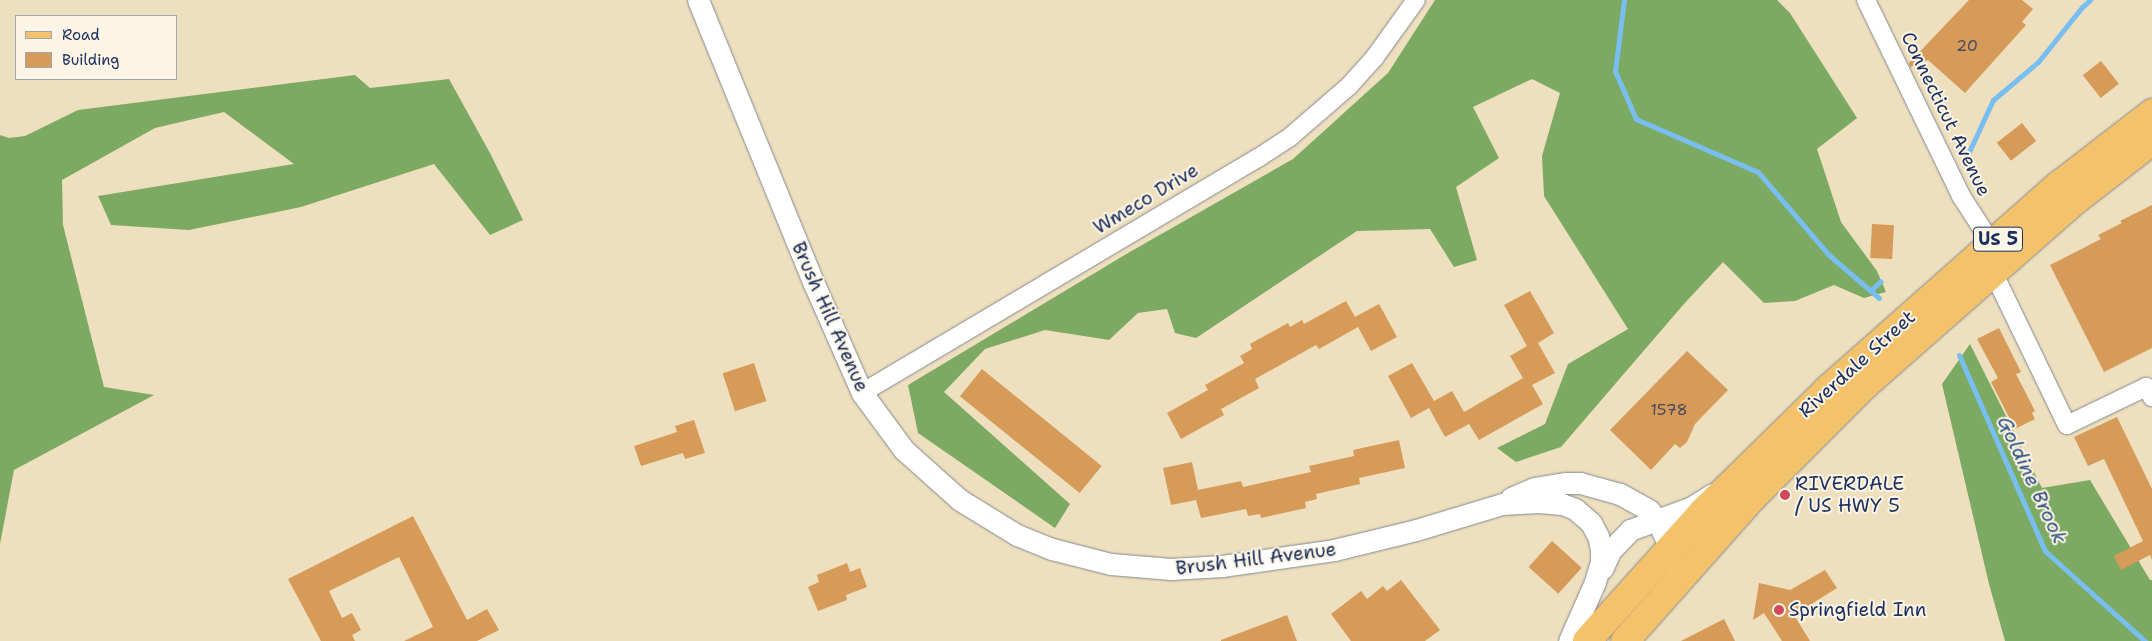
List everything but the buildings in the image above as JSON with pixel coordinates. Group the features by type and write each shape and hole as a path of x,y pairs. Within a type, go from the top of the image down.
{"main road":[{"name":"Riverdale Street","path":"1587,641 1669,548 1742,472 1855,365 2059,185 2152,113"},
{"name":"Riverdale Street","path":"1625,641 1754,497 1838,412 2077,199 2152,141"}],"street":[{"name":"Brush Hill Avenue","path":"698,0 815,286 862,393 904,450 940,483 974,509 1034,543 1088,560 1153,569 1194,569 1334,550 1408,532 1502,504 1538,502 1562,504 1581,513 1594,528"},
{"name":"Wmeco Drive","path":"862,393 1258,158 1290,137 1349,86 1375,57 1416,0"},
{"name":"Connecticut Avenue","path":"1866,0 1961,196 1992,244"},
{"path":"1993,272 2067,425 2146,387 2152,397"},
{"name":"Brush Hill Avenue","path":"1569,641 1610,550 1622,537 1630,530 1678,513 1707,499 1742,472"},
{"name":"Brush Hill Avenue","path":"1502,504 1518,494 1550,485 1580,483 1636,502 1649,510 1665,533 1671,568 1664,598"},
{"name":"Brush Hill Avenue","path":"1593,486 1594,528 1601,549 1601,562 1595,582"}],"green space":[{"path":"1435,0 1777,0 1790,13 1857,118 1817,149 1841,222 1877,271 1886,292 1864,298 1834,285 1795,301 1764,303 1723,262 1683,305 1561,447 1516,462 1497,448 1545,424 1568,364 1628,329 1544,196 1542,156 1560,93 1532,79 1473,107 1499,158 1456,187 1477,260 1454,267 1430,229 1357,231 1196,338 1175,333 1167,309 1138,313 1109,340 1045,330 985,349 944,392 1070,504 1055,528 918,433 908,385 1128,253 1293,159 1388,73"},
{"path":"355,75 370,88 449,79 490,153 523,220 490,235 434,164 301,207 189,230 111,225 98,196 294,164 224,112 155,128 62,180 63,225 104,387 154,395 14,470 0,544 0,135 9,138 25,136 78,110"},
{"path":"1970,344 2042,488 2090,480 2150,580 2152,580 2152,641 2005,641 1989,584 1942,384"}],"waterway":[{"name":"Goldine Brook","path":"1624,0 1615,71 1636,119 1758,172 1829,255 1879,298"},
{"path":"1968,154 1993,100 2038,62 2082,7 2090,0"},
{"path":"1871,290 1881,281"},
{"name":"Goldine Brook","path":"1959,355 2045,551 2145,641"}],"place":[{"name":"RIVERDALE / US HWY 5","path":"1785,495"},
{"name":"Springfield Inn","path":"1779,610"}]}
